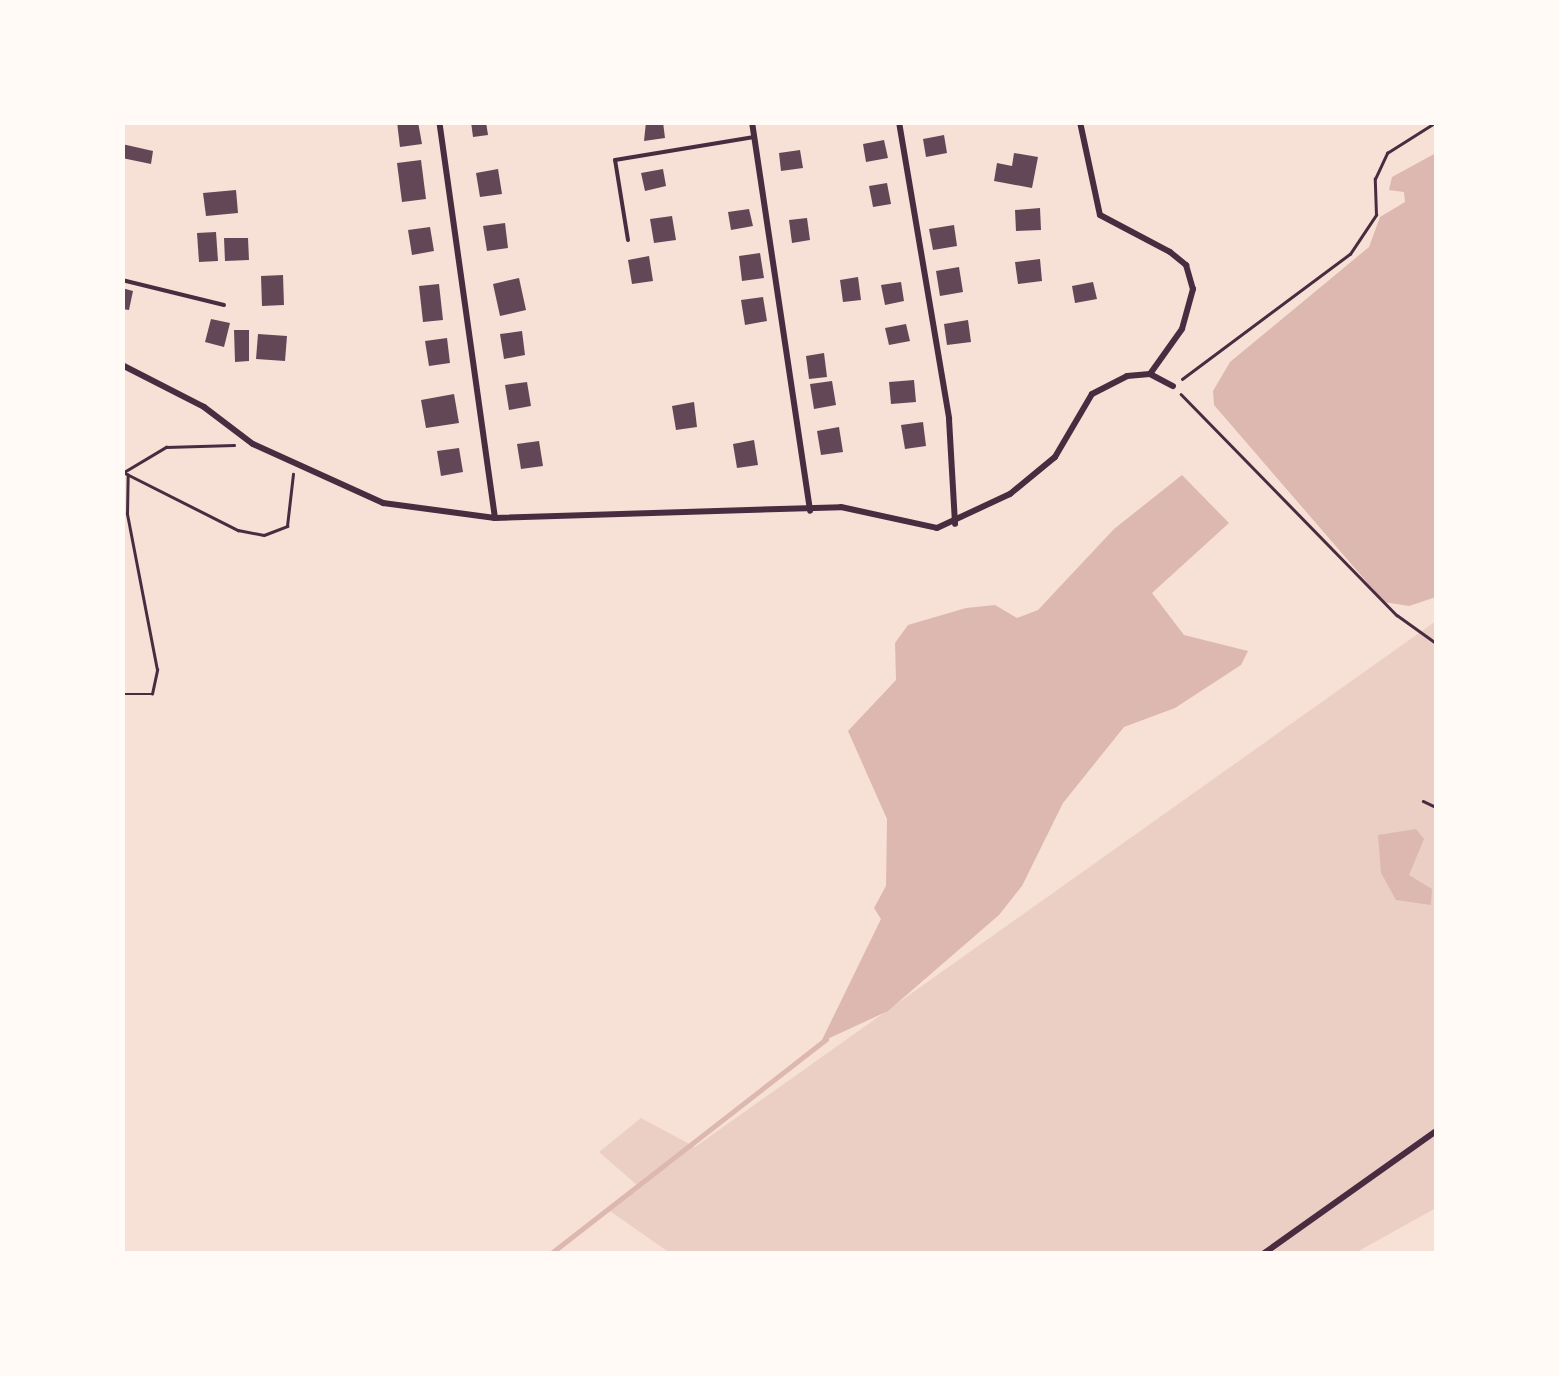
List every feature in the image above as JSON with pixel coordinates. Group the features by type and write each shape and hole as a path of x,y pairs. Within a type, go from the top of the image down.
{"street":[{"path":"439,122 495,518"},
{"path":"752,122 810,511"},
{"path":"898,122 949,419 956,524"},
{"path":"1080,122 1100,215 1170,252 1186,265 1193,289 1182,328 1150,374"},
{"path":"122,365 204,407 253,444 383,503 495,518 871,510 918,528 956,524 1010,494 1054,457 1092,394 1127,376 1150,374 1173,386"},
{"path":"1264,1254 1436,1131"}],"lane":[{"path":"628,240 615,160 754,137"},
{"path":"122,280 224,305"}],"path":[{"path":"1436,122 1387,154 1375,179 1376,215 1350,254 1173,386 1397,615 1436,643"},
{"path":"253,444 166,447 123,472 238,530 264,535 286,526 290,482 301,464"},
{"path":"122,694 152,694 157,670 127,514 128,475"},
{"path":"1422,801 1436,807"}],"shaded area":[{"path":"1436,153 1436,597 1409,606 1384,602 1214,405 1213,391 1230,362 1369,247 1380,217 1405,202 1404,192 1389,190 1392,177"},
{"path":"1182,475 1229,523 1152,593 1184,635 1248,651 1241,665 1175,708 1124,727 1063,803 1022,886 999,915 888,1011 821,1042 881,919 874,908 886,886 887,819 848,731 896,680 895,643 908,625 966,608 995,605 1017,618 1038,610 1114,529"},
{"path":"1436,621 1436,1208 1355,1253 670,1253 607,1209 638,1186 599,1152 641,1118 695,1147"},
{"path":"1416,829 1424,839 1409,875 1432,889 1431,905 1396,900 1381,873 1378,835"}],"building":[{"path":"397,122 418,122 422,144 400,147"},
{"path":"471,122 486,122 488,135 473,137"},
{"path":"646,122 663,122 665,138 644,141"},
{"path":"944,135 947,153 926,157 923,139"},
{"path":"884,140 888,158 866,162 863,144"},
{"path":"122,144 153,151 151,164 122,158"},
{"path":"800,150 803,168 781,171 779,153"},
{"path":"1014,153 1038,157 1032,188 994,181 997,163 1012,166"},
{"path":"421,160 426,199 402,202 397,163"},
{"path":"498,169 502,194 480,197 476,173"},
{"path":"663,169 666,186 645,191 641,173"},
{"path":"887,183 891,204 873,207 869,186"},
{"path":"236,190 238,213 206,216 203,193"},
{"path":"1040,208 1041,230 1016,231 1015,210"},
{"path":"749,209 753,226 731,230 728,212"},
{"path":"672,216 676,240 654,243 650,219"},
{"path":"807,218 810,240 792,243 789,220"},
{"path":"505,223 508,248 487,251 483,226"},
{"path":"954,225 957,246 933,250 929,229"},
{"path":"430,227 434,251 412,255 408,230"},
{"path":"216,232 218,261 199,262 197,233"},
{"path":"224,238 248,238 249,260 225,261"},
{"path":"760,253 764,278 742,281 739,256"},
{"path":"649,256 653,281 632,284 628,260"},
{"path":"1040,259 1042,281 1018,284 1015,262"},
{"path":"959,267 963,292 940,296 936,271"},
{"path":"283,275 284,305 262,306 261,276"},
{"path":"858,277 861,300 843,302 840,280"},
{"path":"519,278 526,310 500,316 493,284"},
{"path":"901,282 904,301 885,305 881,285"},
{"path":"1093,282 1097,299 1075,303 1072,286"},
{"path":"439,284 443,320 423,322 419,286"},
{"path":"122,288 133,291 129,310 122,309"},
{"path":"763,297 767,321 745,325 741,300"},
{"path":"211,319 230,323 224,347 205,342"},
{"path":"968,320 971,342 947,345 944,324"},
{"path":"906,324 910,341 889,345 885,328"},
{"path":"234,330 249,330 249,361 235,362"},
{"path":"522,331 525,355 504,359 500,334"},
{"path":"258,334 287,336 285,361 256,359"},
{"path":"447,338 450,363 429,366 425,341"},
{"path":"824,353 827,377 809,379 806,356"},
{"path":"914,380 916,402 891,404 889,382"},
{"path":"832,381 836,405 814,409 810,384"},
{"path":"527,382 531,406 509,410 505,385"},
{"path":"454,394 459,423 426,428 421,400"},
{"path":"694,402 697,427 676,430 672,406"},
{"path":"923,422 926,446 905,449 901,425"},
{"path":"839,427 843,452 821,455 817,431"},
{"path":"754,440 758,465 737,468 733,444"},
{"path":"539,441 543,466 521,469 517,444"},
{"path":"459,448 463,472 441,476 437,451"}],"waterway":[{"path":"550,1254 826,1039"}]}
